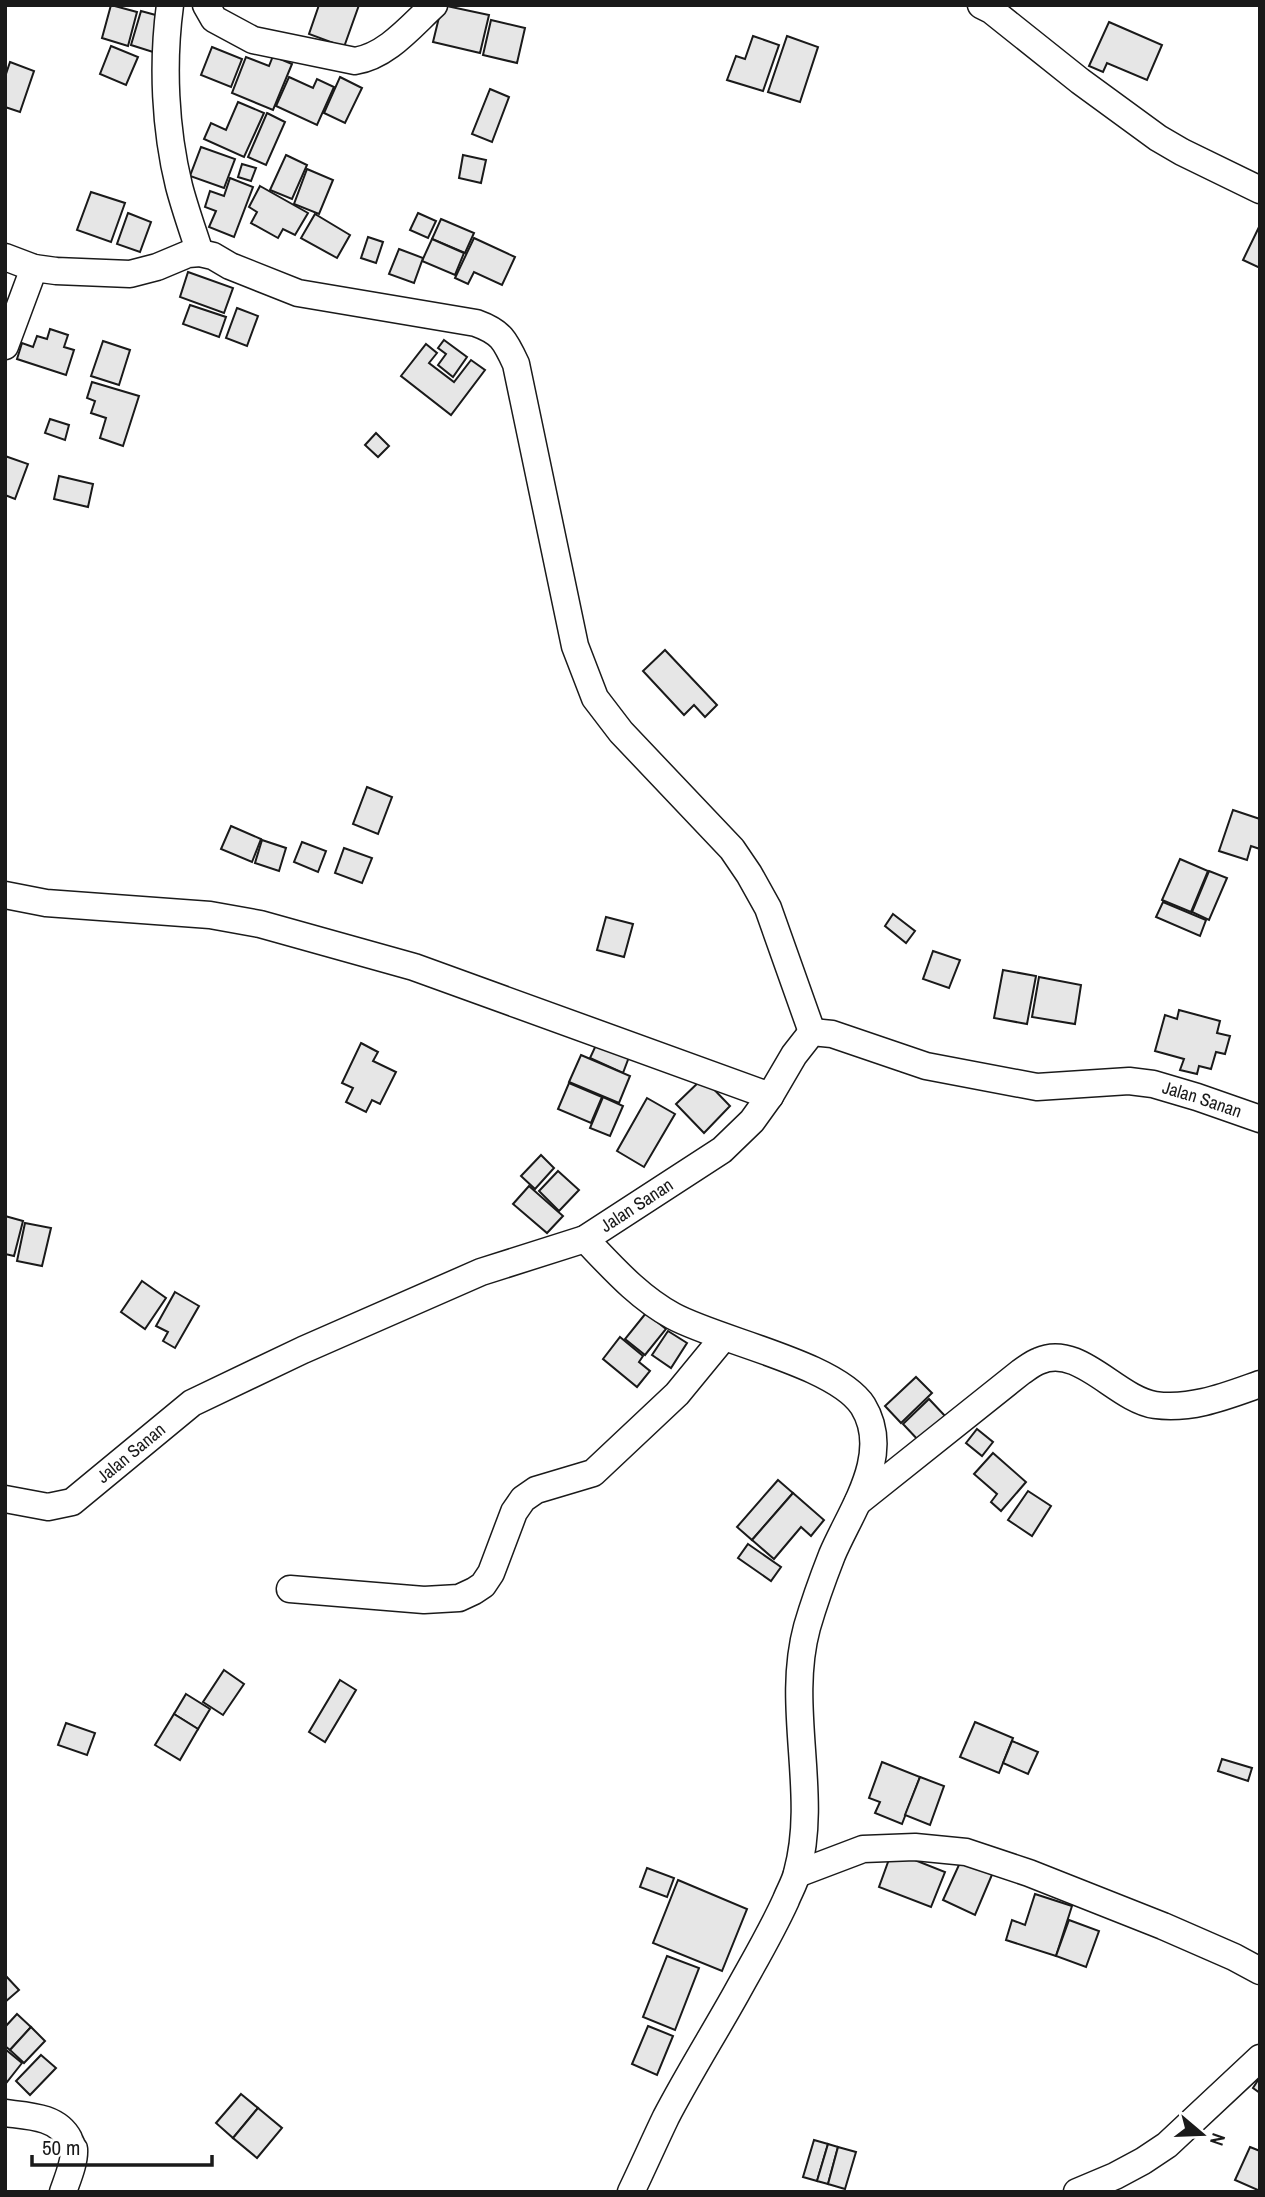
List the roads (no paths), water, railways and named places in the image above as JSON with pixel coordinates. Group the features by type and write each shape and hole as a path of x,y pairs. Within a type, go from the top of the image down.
{"street":[{"path":"170,5 166,33 170,133 179,186 200,253"},
{"path":"206,5 214,19 253,40 355,61 380,53 434,5"},
{"path":"989,7 1080,81 1158,138 1260,190"},
{"path":"5,257 34,268 80,274 130,274 157,267 188,254 200,253 298,293 475,323 493,329 505,340 516,363 576,646 595,698 621,732 732,849 749,874 768,908 812,1032"},
{"path":"5,346 34,268"},
{"path":"5,895 46,903 209,915 260,924 414,967 770,1096"},
{"name":"Jalan Sanan","path":"5,1499 48,1507 72,1502 192,1403 303,1350 481,1272 585,1239 722,1150 752,1121 812,1032 832,1034 926,1066 1037,1087 1129,1081 1153,1084 1260,1119"},
{"path":"585,1239 640,1295 673,1317 723,1338 807,1367 839,1385 864,1407 873,1433 872,1464 858,1502 833,1553 806,1630 799,1708 805,1814 797,1874 775,1925 667,2117 631,2192"},
{"path":"290,1589 424,1600 459,1598 474,1591 483,1585 491,1573 514,1512 523,1499 536,1490 593,1473 677,1394 723,1338"},
{"path":"858,1502 1041,1359 1068,1358 1093,1370 1122,1392 1153,1405 1184,1407 1225,1397 1260,1384"},
{"path":"797,1874 863,1849 915,1847 967,1852 1029,1873 1163,1926 1260,1971"},
{"path":"1077,2192 1124,2171 1167,2146 1260,2058"},
{"path":"5,2113 32,2116 52,2122 65,2133 74,2148 70,2174 63,2192"}]}
